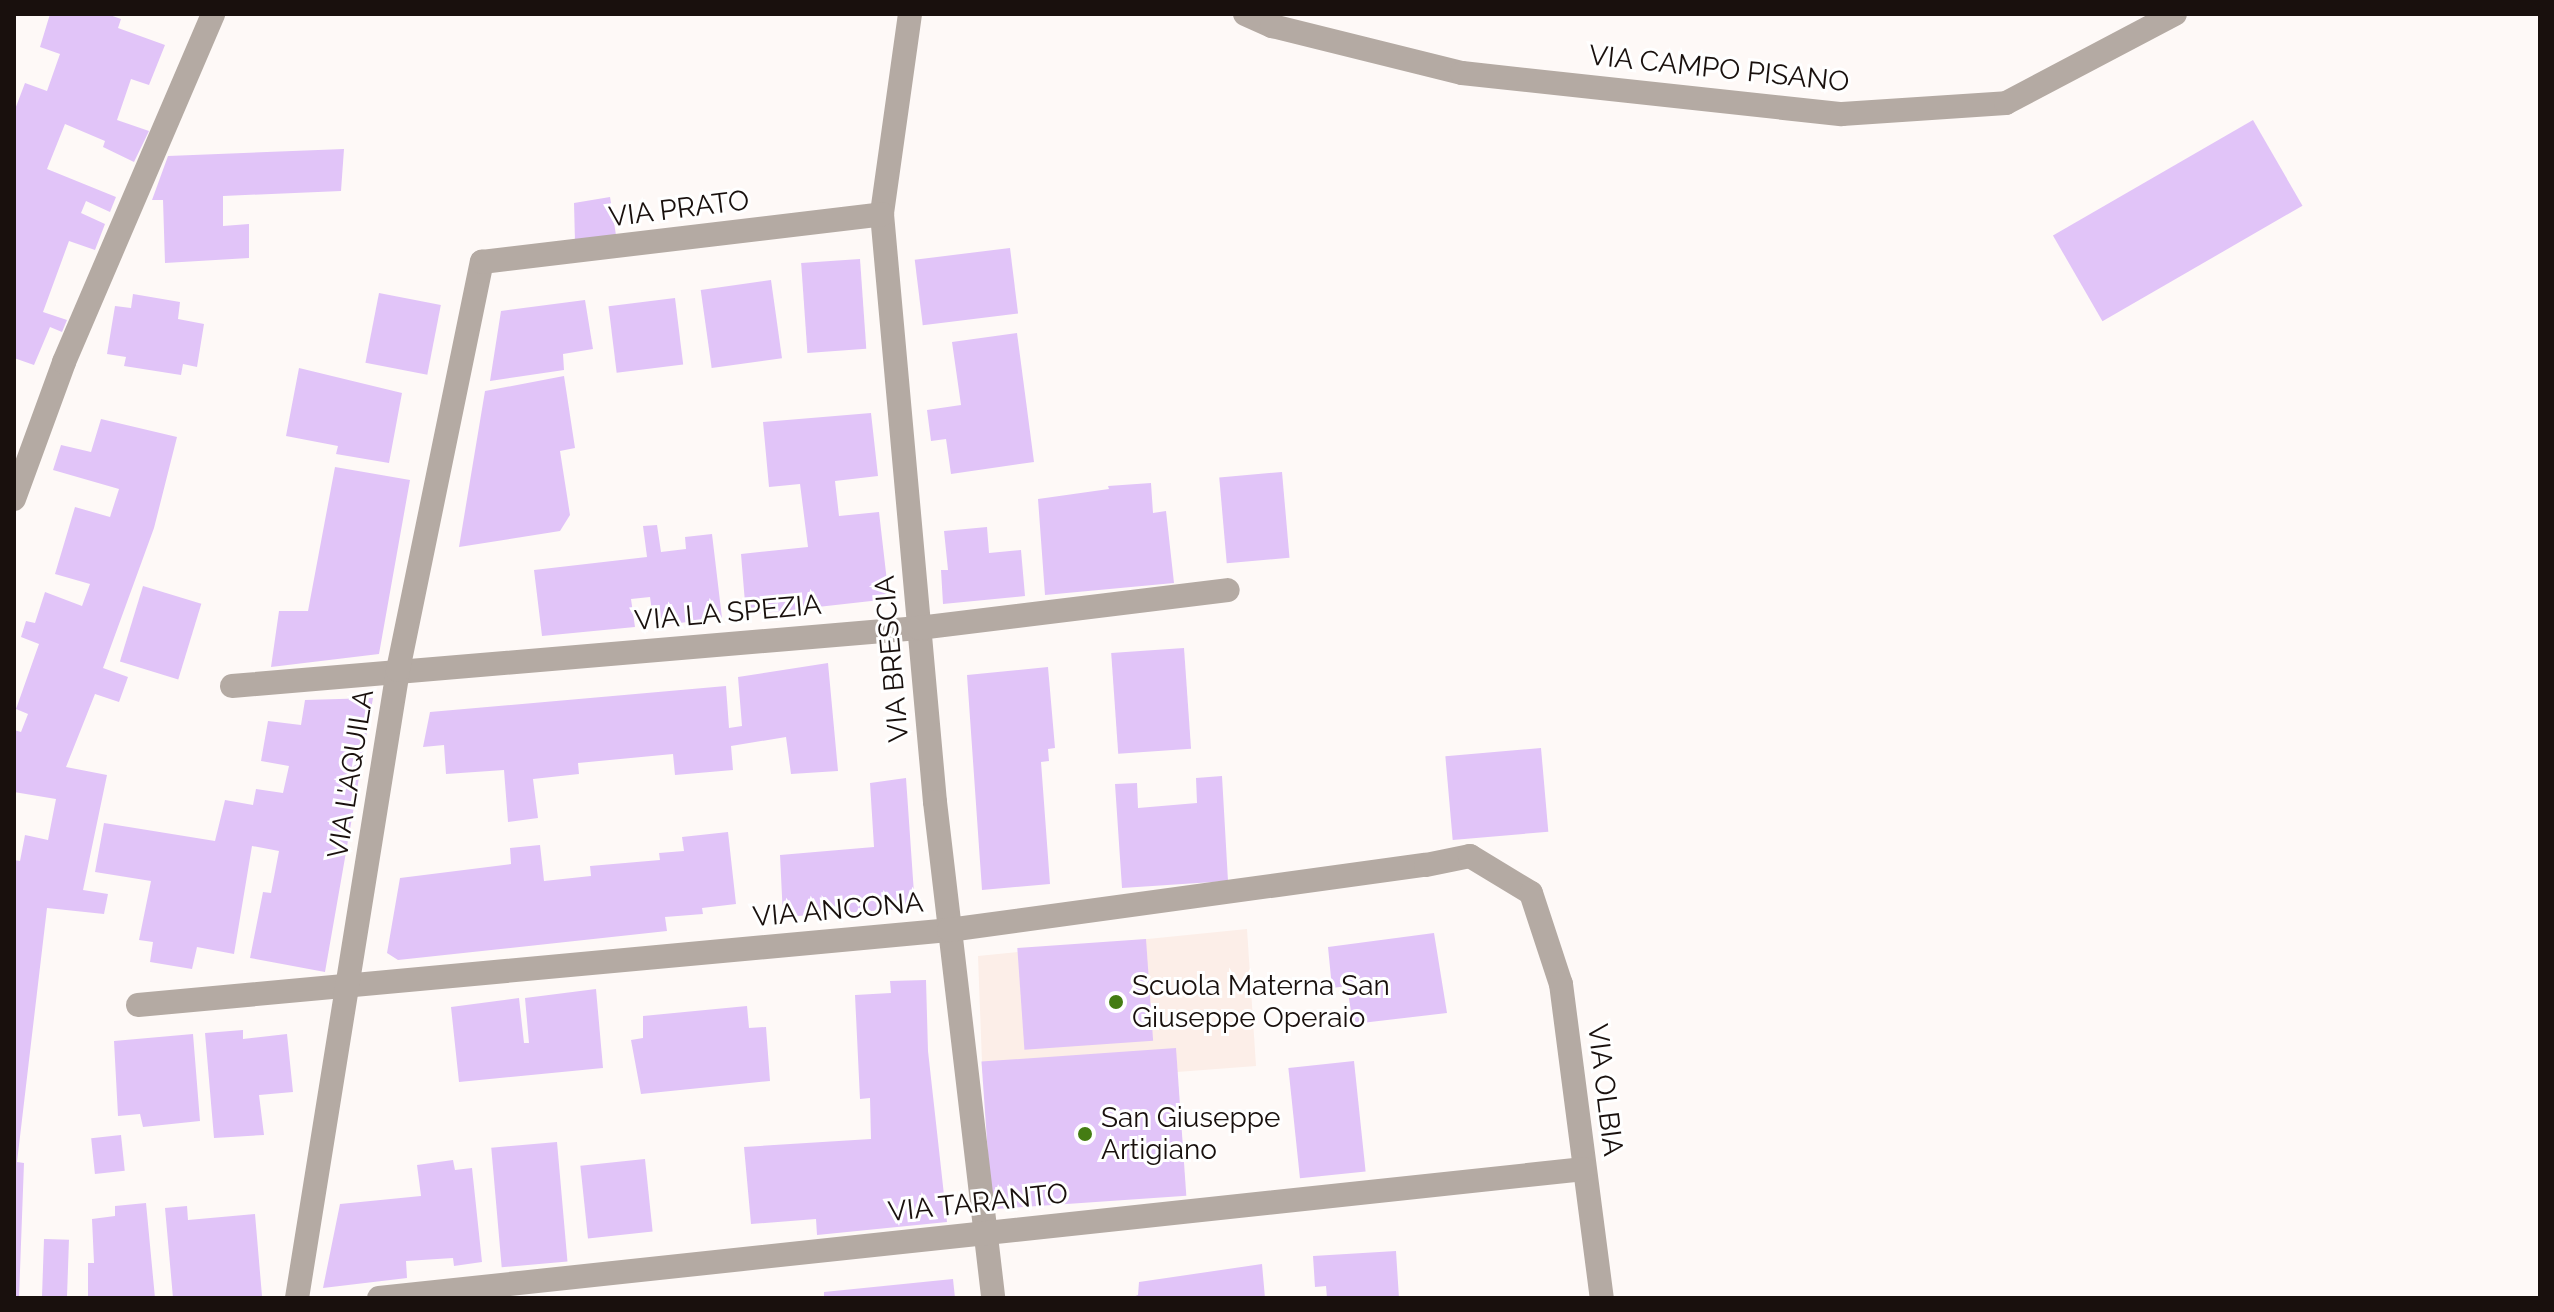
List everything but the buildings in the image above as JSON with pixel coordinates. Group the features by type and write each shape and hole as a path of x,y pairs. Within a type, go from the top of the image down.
{"street":[{"path":"14,499 64,362 213,14"},
{"name":"VIA BRESCIA","path":"910,14 882,214 949,930 993,1298"},
{"name":"VIA CAMPO PISANO","path":"1245,14 1272,26 1462,73 1842,114 2006,103 2175,14"},
{"name":"VIA PRATO","path":"482,262 882,214"},
{"name":"VIA L'AQUILA","path":"297,1298 398,670 482,262"},
{"name":"VIA LA SPEZIA","path":"232,686 919,628 1228,590"},
{"name":"VIA ANCONA","path":"138,1005 949,930 1410,867 1470,856 1531,893"},
{"name":"VIA OLBIA","path":"1531,893 1561,984 1602,1298"},
{"name":"VIA TARANTO","path":"379,1298 1584,1169"}],"shaded area":[{"name":"Scuola Materna San Giuseppe Operaio","path":"1247,929 1256,1066 1177,1072 982,1062 978,956"}],"place":[{"name":"Scuola Materna San Giuseppe Operaio","path":"1116,1002"},
{"name":"San Giuseppe Artigiano","path":"1085,1134"}]}
